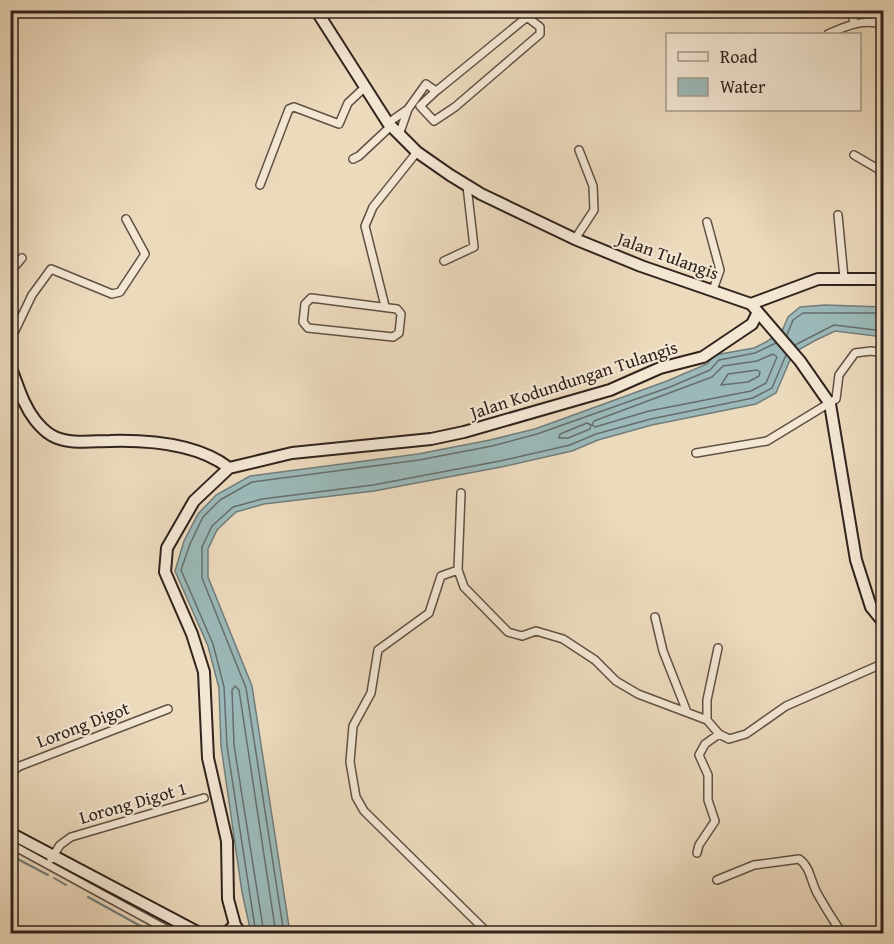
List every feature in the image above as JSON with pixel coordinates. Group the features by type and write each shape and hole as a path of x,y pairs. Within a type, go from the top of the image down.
{"street":[{"name":"Jalan Tulangis","path":"316,10 363,88 389,125 417,152 468,186 575,239 641,266 713,290 754,308"},
{"path":"852,10 854,24"},
{"path":"874,21 878,10"},
{"path":"526,17 531,17 540,27 540,34 455,107 434,121 420,106 436,91 526,17"},
{"path":"831,33 854,24 874,21 884,25"},
{"path":"352,159 359,156 408,109 426,84 436,91"},
{"path":"260,185 289,109 294,107 339,124 348,103 363,88"},
{"path":"399,135 408,109"},
{"path":"575,239 594,210 593,186 579,150"},
{"path":"385,306 365,226 373,207 417,152"},
{"path":"854,155 878,169 884,178"},
{"path":"444,261 474,247 468,186"},
{"path":"838,215 844,278"},
{"path":"11,341 18,319 51,268 112,294 120,292 146,254 126,219"},
{"path":"707,222 720,270 713,290"},
{"path":"884,225 884,233"},
{"path":"10,272 22,258"},
{"path":"884,279 818,279 754,308 800,361 830,404 856,560 871,607 884,623"},
{"path":"311,298 385,306 400,311 396,336 308,328 303,322 305,304 311,298"},
{"name":"Jalan Kodundungan Tulangis","path":"225,933 238,929 228,899 227,841 206,743 204,672 192,634 165,572 164,564 167,548 187,512 201,494 229,468 292,453 431,439 506,421 610,390 660,368 703,357 752,324 754,308"},
{"path":"696,453 767,441 807,414 836,399 839,375 855,353 884,353"},
{"path":"10,366 22,401 36,422 52,436 67,440 122,441 185,448 213,456 229,468"},
{"path":"461,493 458,570 464,587 508,632 522,636 536,631 555,636 595,660 616,681 638,694 706,720 719,734 729,739 746,734 786,706 884,663"},
{"path":"458,570 441,576 426,616 378,650 371,693 353,726 350,762 356,797 364,811 489,933"},
{"path":"655,617 663,651 687,712"},
{"path":"706,720 707,700 718,648"},
{"name":"Lorong Digot","path":"10,773 20,766 168,709"},
{"path":"697,853 699,845 715,821 708,800 706,766 699,755 705,744 719,734"},
{"name":"Lorong Digot 1","path":"51,860 60,845 71,837 204,798"},
{"path":"10,833 51,860 175,933"},
{"path":"10,844 51,860 201,933"},
{"path":"717,880 754,865 799,859 807,868 815,889 833,921 843,933"}],"water":[{"path":"825,305 883,307 883,337 835,331 816,340 793,353 776,393 756,404 652,425 598,440 572,451 501,467 374,491 264,504 236,512 217,530 208,549 208,577 252,686 290,933 251,933 242,892 221,746 219,688 208,646 175,571 184,541 198,514 216,495 250,476 418,454 535,429 667,381 707,364 715,355 754,348 782,331 788,317 800,307"}],"waterway":[{"path":"10,855 48,875"},
{"path":"54,878 66,885"},
{"path":"88,897 155,934"}]}
